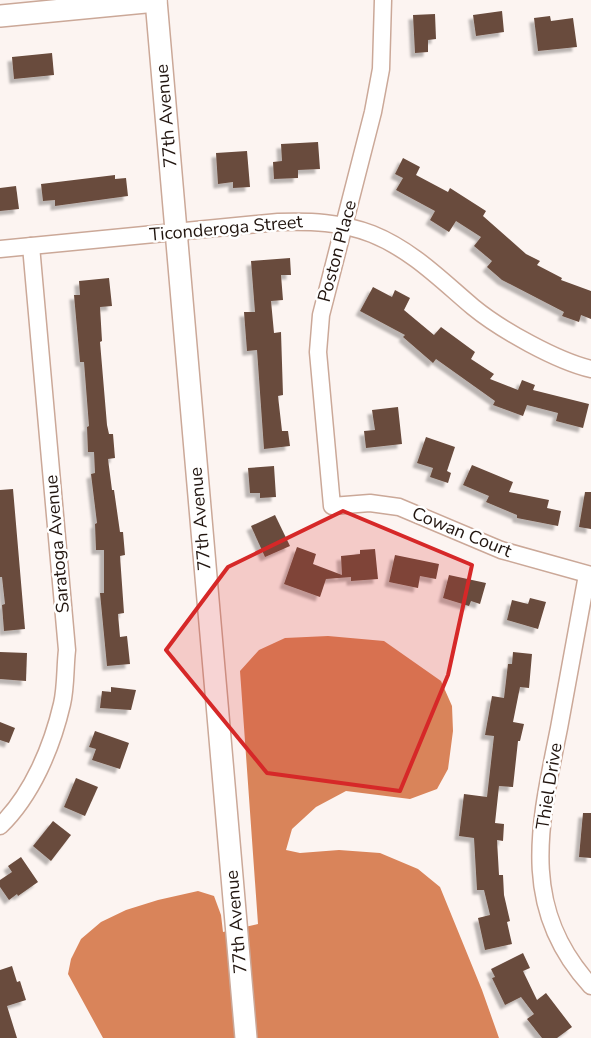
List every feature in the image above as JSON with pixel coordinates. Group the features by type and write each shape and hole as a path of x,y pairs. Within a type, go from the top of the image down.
{"street":[{"path":"0,16 161,0"},
{"name":"77th Avenue","path":"161,0 175,232 246,1038"},
{"name":"Poston Place","path":"332,506 318,352 320,315 373,112 381,69 383,0"},
{"name":"Ticonderoga Street","path":"0,249 278,222 314,221 344,226 372,234 402,249 425,265 474,308 503,329 539,348 591,369"},
{"name":"Saratoga Avenue","path":"0,826 12,815 30,787 48,748 62,703 67,650 31,246"},
{"name":"Cowan Court","path":"332,506 370,503 399,507 501,550 589,575"},
{"name":"Thiel Drive","path":"589,575 548,783 539,848 541,881 548,917 573,967 591,986"}],"highlighted area":[{"path":"343,511 472,565 448,675 400,791 267,773 166,650 228,567"}],"shaded area":[{"path":"328,636 384,641 441,681 452,706 453,731 448,769 437,789 410,799 346,791 316,807 292,829 286,850 300,853 339,850 380,853 418,869 440,887 482,990 499,1038 103,1038 68,974 71,959 81,939 101,922 126,910 158,900 198,891 214,896 221,915 223,932 258,924 240,671 259,650 285,638"}],"building":[{"path":"502,11 504,32 476,36 473,15"},
{"path":"435,14 436,39 428,40 428,52 415,53 413,15"},
{"path":"550,16 551,21 573,18 577,47 538,51 534,18"},
{"path":"52,53 54,75 14,79 12,57"},
{"path":"318,142 320,169 298,170 298,178 274,179 273,162 282,161 281,144"},
{"path":"247,151 250,187 233,188 233,182 218,184 216,153"},
{"path":"403,158 420,167 416,175 448,192 450,188 486,211 483,216 526,254 540,261 537,265 562,278 561,280 591,291 591,319 581,315 579,322 562,316 564,312 502,280 487,267 492,261 474,246 481,237 456,221 449,232 430,220 435,211 396,190 403,178 395,174"},
{"path":"115,175 115,179 126,178 128,196 55,206 55,200 43,201 41,184"},
{"path":"16,186 19,209 0,211 0,188"},
{"path":"290,258 291,275 281,275 283,300 271,301 274,333 281,332 283,395 278,396 282,431 288,431 290,446 264,449 257,350 247,351 244,312 255,312 251,261"},
{"path":"109,278 112,306 100,307 102,341 100,342 107,425 109,434 113,434 115,458 108,459 120,532 123,532 125,555 120,556 124,613 118,614 120,637 127,636 130,664 107,666 100,593 104,593 104,550 96,550 95,524 97,523 91,474 95,473 94,452 88,452 87,427 89,426 84,362 80,362 74,295 80,295 79,281"},
{"path":"373,287 392,297 395,290 410,298 404,310 434,335 441,327 475,352 471,359 494,374 490,379 518,390 522,380 535,385 533,390 589,404 583,428 556,421 558,413 527,405 523,416 493,405 495,401 436,359 433,363 403,337 405,335 360,311"},
{"path":"398,407 402,444 366,448 364,431 375,430 372,410"},
{"path":"426,437 455,447 447,471 451,473 448,483 430,477 433,468 417,463"},
{"path":"472,465 513,482 509,492 549,500 547,508 561,511 558,526 517,518 517,515 486,502 489,496 463,485"},
{"path":"274,466 276,497 260,498 260,493 250,493 248,468"},
{"path":"13,489 25,629 4,631 2,605 5,604 2,577 0,577 0,490"},
{"path":"585,492 591,492 591,529 579,527"},
{"path":"275,515 290,546 265,557 251,526"},
{"path":"297,547 316,554 313,564 342,575 341,556 360,554 360,550 375,549 378,579 351,581 351,577 326,579 320,597 284,584"},
{"path":"395,555 439,564 436,579 420,576 418,588 389,582"},
{"path":"449,575 486,583 480,604 471,601 469,606 443,598"},
{"path":"530,598 546,602 538,629 507,620 512,600 528,604"},
{"path":"0,652 27,653 26,681 0,679"},
{"path":"513,652 532,654 529,688 520,687 513,722 524,724 520,741 518,741 513,787 499,786 495,823 504,824 503,841 497,840 499,875 503,875 504,895 510,921 507,922 512,944 485,950 478,918 490,915 484,890 477,890 474,838 459,836 464,794 487,797 494,736 485,735 492,696 504,698 508,664 512,664"},
{"path":"111,687 136,690 131,710 100,708 102,691 111,692"},
{"path":"0,722 15,728 9,743 0,740"},
{"path":"95,731 129,743 120,769 92,760 96,749 89,747"},
{"path":"76,778 98,787 85,816 64,807"},
{"path":"583,813 591,813 591,858 579,857"},
{"path":"53,821 71,835 51,861 33,846"},
{"path":"21,857 38,882 9,900 0,887 0,880 12,872 8,866"},
{"path":"523,953 530,968 523,971 537,1000 546,993 572,1027 557,1038 542,1038 527,1019 534,1014 521,997 505,1005 492,978 495,977 491,969"},
{"path":"12,966 17,982 20,981 26,1000 7,1006 17,1038 0,1038 0,970"}]}
